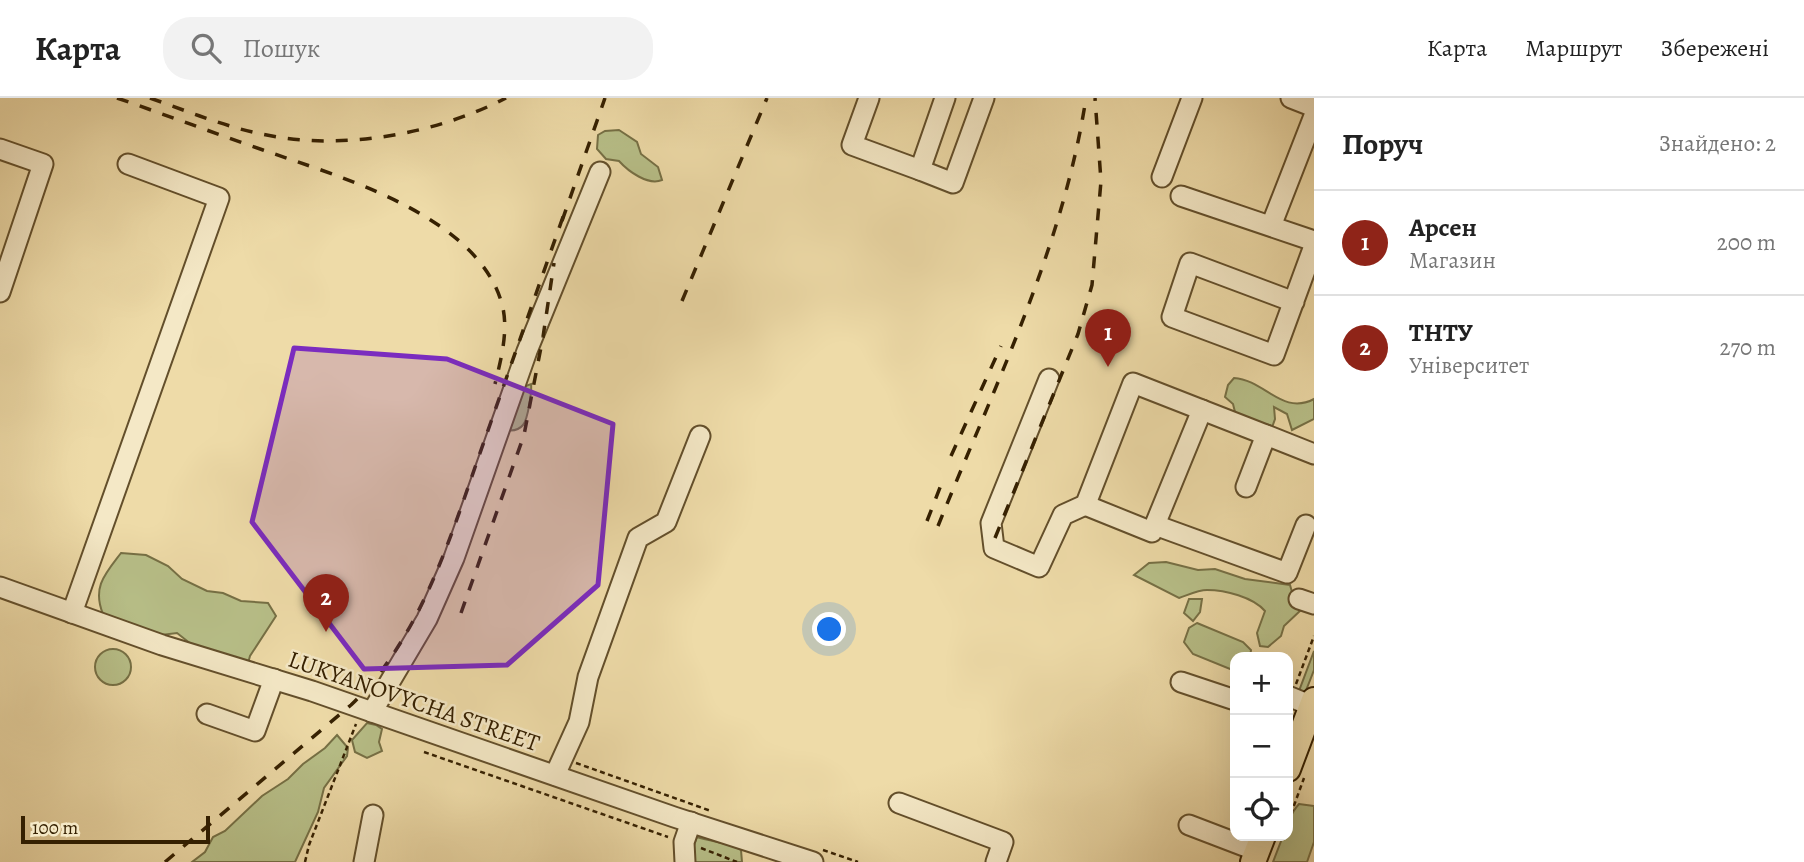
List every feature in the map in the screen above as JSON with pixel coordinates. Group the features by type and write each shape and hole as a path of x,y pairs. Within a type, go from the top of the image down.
{"main road":[{"path":"1296,773 1304,708"}],"street":[{"path":"869,98 852,145 953,183 984,98"},
{"path":"920,170 945,98"},
{"path":"1162,177 1192,98"},
{"path":"1291,98 1314,107"},
{"path":"1271,226 1314,116"},
{"path":"0,149 43,164 0,292"},
{"path":"72,613 219,198 128,164"},
{"path":"368,710 427,619 454,558 527,351 600,172"},
{"path":"1181,196 1271,226 1314,244 1294,302 1274,355 1172,317 1190,263 1294,302"},
{"path":"1049,379 991,523 994,548 1039,567 1063,515 1085,505 1133,383 1314,454"},
{"path":"1085,505 1152,532 1202,410"},
{"path":"1246,487 1266,435"},
{"path":"559,767 579,722 588,677 638,538 666,522 700,436"},
{"path":"1155,524 1287,573 1306,525"},
{"name":"LUKYANOVYCHA STREET","path":"0,587 163,645 559,767 691,822 816,855"},
{"path":"207,714 255,732 274,679"},
{"path":"1181,682 1230,698"},
{"path":"899,803 1003,842 996,862"},
{"path":"364,862 373,815"},
{"path":"685,852 691,822"},
{"path":"1189,825 1257,850"}],"path":[{"path":"1304,708 1314,636"},
{"path":"305,862 331,787 368,710"},
{"path":"424,752 685,852 737,862"},
{"path":"559,767 716,813"},
{"path":"1293,791 1296,773"},
{"path":"816,855 858,862"}],"highlighted area":[{"path":"294,348 447,359 613,424 598,585 507,665 364,669 252,522"}],"green space":[{"path":"619,130 637,142 641,154 658,167 662,180 651,181 639,176 619,161 606,159 597,149 598,135 605,131"},
{"path":"1234,378 1245,380 1292,403 1314,399 1314,419 1292,430 1287,414 1274,407 1275,419 1270,433 1237,420 1233,404 1225,397 1228,385"},
{"path":"531,384 525,422 517,429 506,430 523,387"},
{"path":"121,553 146,555 168,566 182,579 207,591 223,593 241,601 268,603 276,616 250,656 247,667 191,644 177,633 153,636 131,624 103,614 99,596 102,581"},
{"path":"1166,562 1198,570 1215,569 1245,579 1290,585 1292,592 1303,596 1302,609 1284,626 1281,636 1268,647 1260,646 1257,633 1265,611 1253,602 1238,595 1214,590 1200,591 1179,598 1134,575 1149,563"},
{"path":"1189,599 1202,599 1200,612 1193,621 1184,613"},
{"path":"1197,623 1243,642 1251,652 1230,652 1230,669 1193,654 1184,642 1189,628"},
{"path":"113,649 126,654 131,667 126,680 113,685 100,680 95,667 100,654"},
{"path":"1314,651 1314,670 1305,693 1299,691"},
{"path":"367,723 382,729 379,742 382,751 367,758 355,752 352,740"},
{"path":"337,735 348,748 347,756 324,788 318,812 295,862 192,862 205,852 213,837 225,831 262,796 288,779"},
{"path":"1299,804 1314,806 1314,842 1307,862 1273,862 1281,841 1293,841 1293,811"},
{"path":"697,837 736,847 741,850 742,862 688,862"}],"railway":[{"path":"117,98 366,187 436,223 465,246 488,273 502,304 504,334 495,384"},
{"path":"150,98 256,133 301,140 331,141 422,129 451,121 506,98"},
{"path":"562,221 605,98"},
{"path":"682,301 767,98"},
{"path":"938,526 1044,263 1061,209 1086,98"},
{"path":"995,538 1078,334 1092,285 1101,181 1095,98"},
{"path":"165,862 351,705 376,677 398,646 434,579 448,543 564,214"},
{"path":"461,613 524,435 554,263"},
{"path":"951,456 1001,346"},
{"path":"927,521 941,485"}],"place":[{"name":"Арсен","path":"1108,367"},
{"name":"ТНТУ","path":"326,632"}]}
